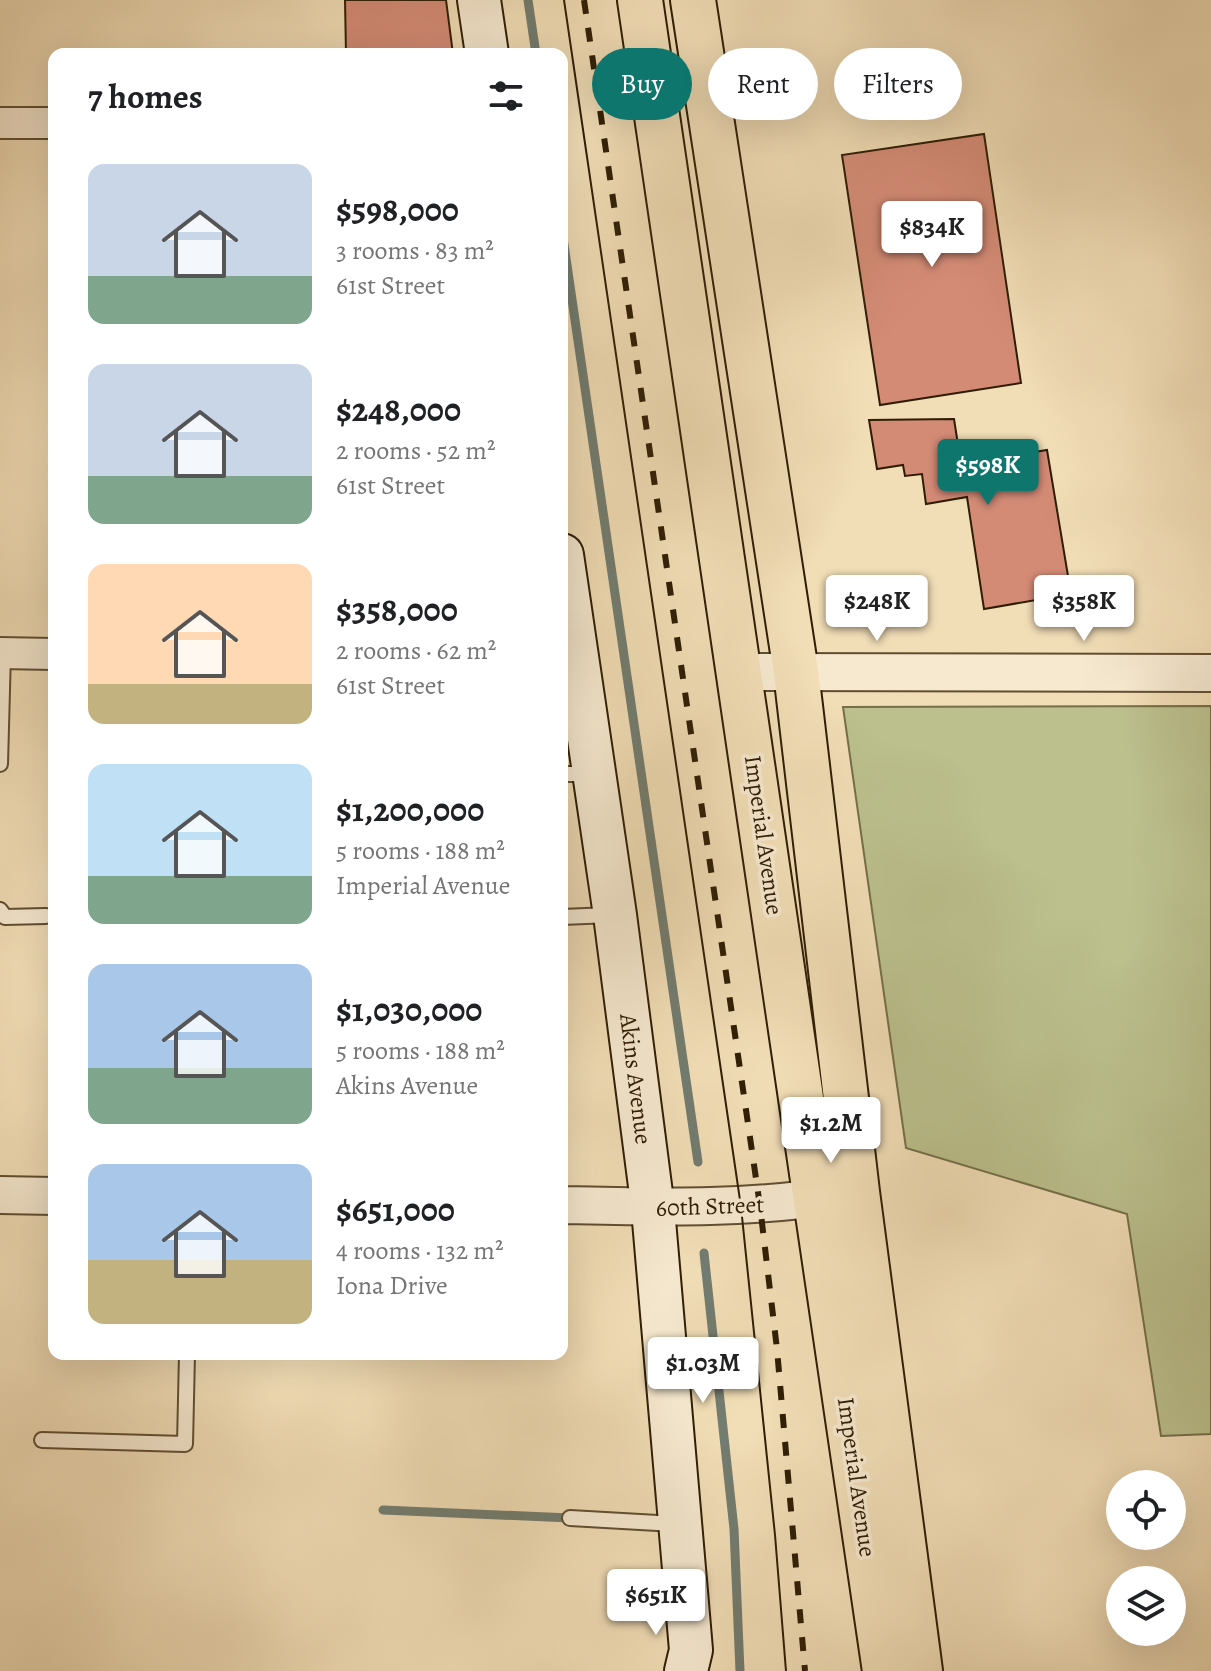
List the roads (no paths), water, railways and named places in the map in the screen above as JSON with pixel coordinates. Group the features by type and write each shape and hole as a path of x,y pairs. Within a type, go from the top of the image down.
{"main road":[{"path":"479,0 486,48"},
{"name":"Imperial Avenue","path":"640,0 741,672 920,1671"},
{"name":"Imperial Avenue","path":"693,0 796,672 836,1195 885,1671"},
{"name":"Akins Avenue","path":"568,634 579,774 615,915 653,1209 691,1650 686,1671"}],"street":[{"path":"0,123 48,123"},
{"path":"1,653 48,654"},
{"path":"741,672 1211,673"},
{"path":"0,1195 48,1196"},
{"name":"60th Street","path":"568,1205 653,1209 760,1206 836,1195"}],"lane":[{"path":"0,764 1,653"},
{"path":"0,910 5,917 46,916"},
{"path":"568,917 615,915"},
{"path":"42,1440 185,1444 187,1360"},
{"path":"570,1518 679,1524"}],"waterway":[{"path":"528,0 535,48"},
{"path":"568,272 698,1162"},
{"path":"704,1253 734,1529 740,1671"},
{"path":"383,1510 570,1518"}],"tram line":[{"path":"564,0 741,1207 786,1671"}],"railway":[{"path":"584,0 760,1206 777,1349 805,1671"}]}
